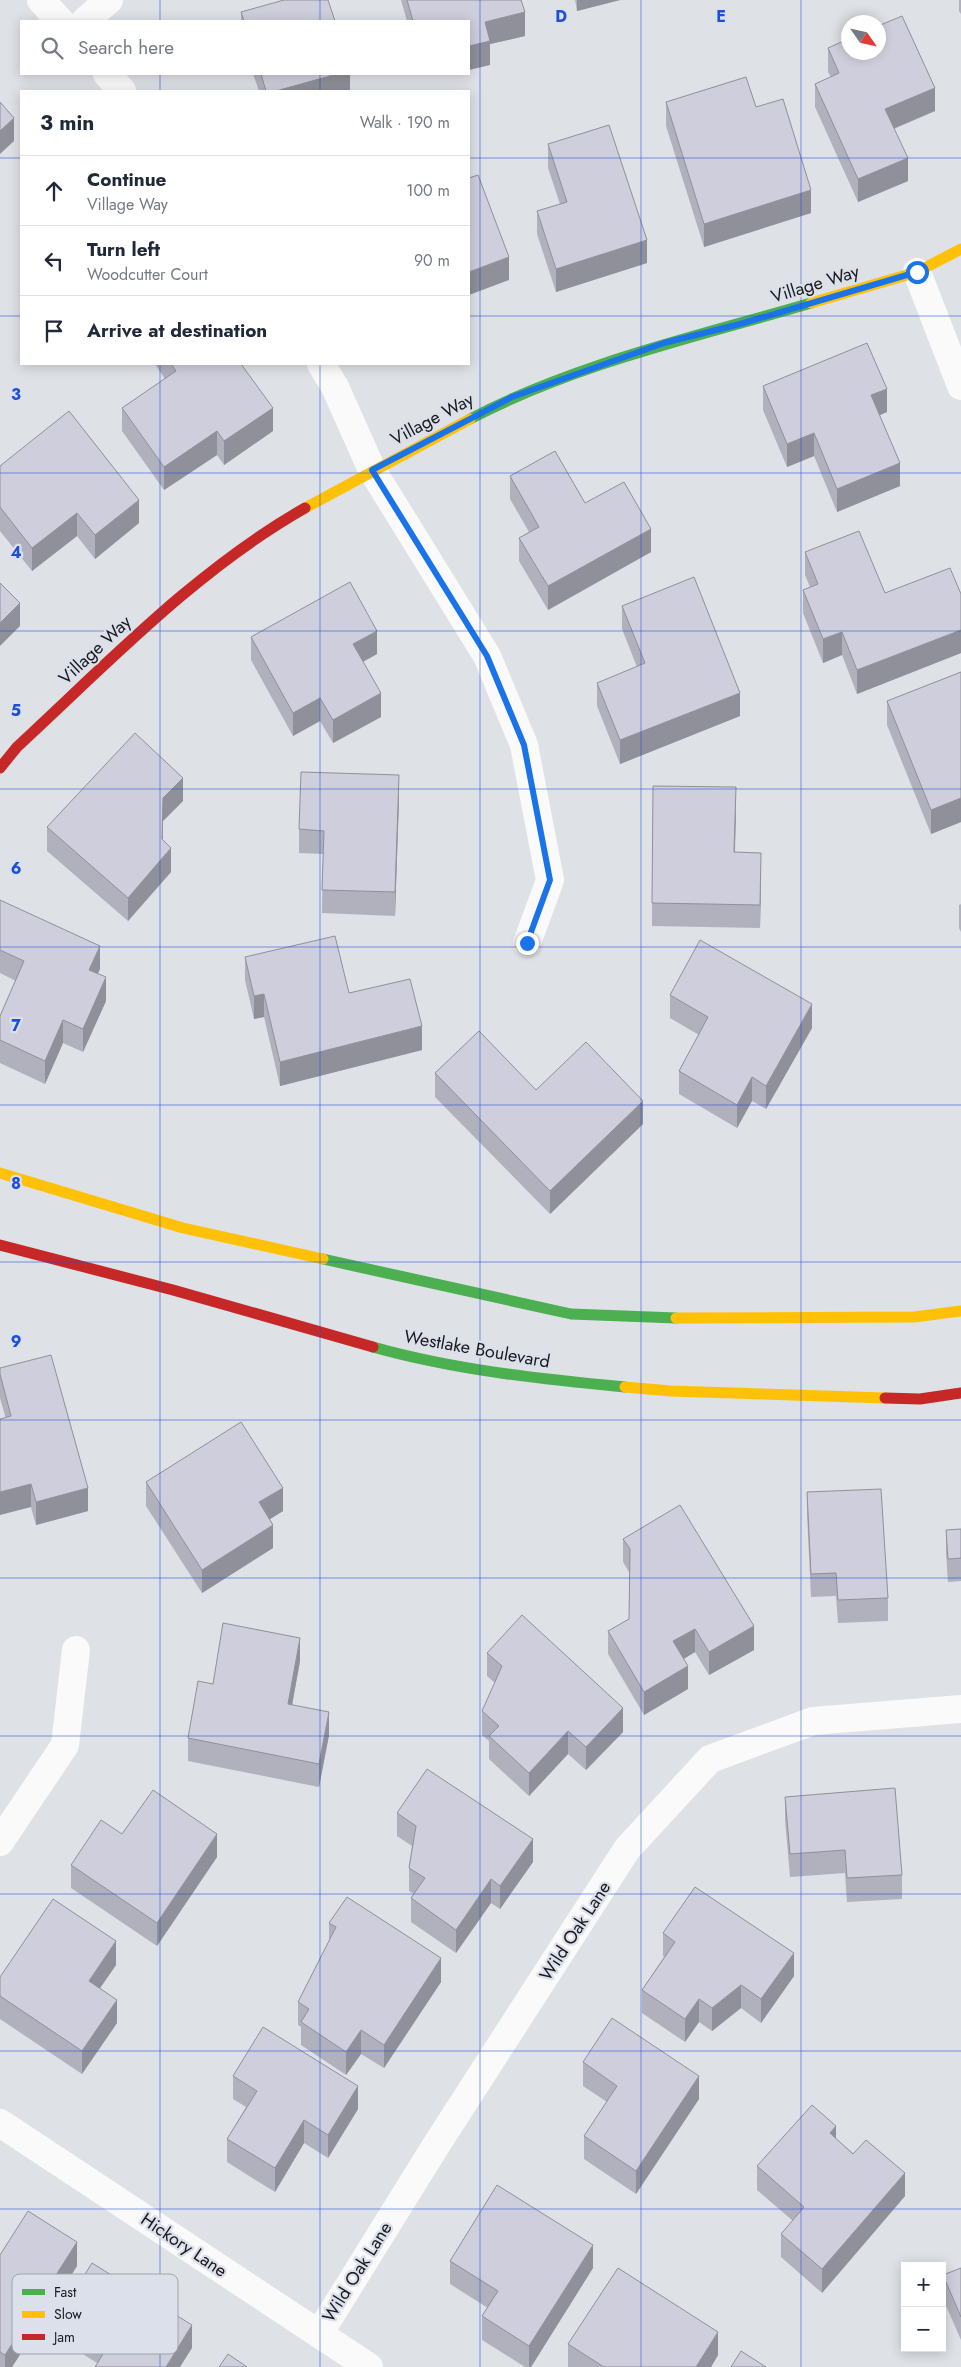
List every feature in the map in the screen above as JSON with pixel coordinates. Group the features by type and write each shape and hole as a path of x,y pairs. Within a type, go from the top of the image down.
{"street":[{"path":"41,0 59,20"},
{"path":"86,20 109,0"},
{"path":"108,75 121,90"},
{"name":"Village Way","path":"0,768 17,747 180,596 265,530 372,470 521,394 664,343 740,324 917,272 961,249"},
{"path":"917,272 961,386"},
{"path":"322,365 336,387 372,470 487,656 524,745 550,880 527,943"},
{"path":"0,1173 182,1228 572,1314 680,1318 914,1317 961,1311"},
{"name":"Westlake Boulevard","path":"0,1245 174,1290 417,1359 536,1379 672,1390 920,1399 961,1393"},
{"path":"0,1842 65,1745 76,1650"},
{"name":"Wild Oak Lane","path":"319,2334 434,2147 627,1849 710,1758 813,1721 961,1709"},
{"name":"Hickory Lane","path":"0,2123 369,2367"}],"building":[{"path":"284,0 328,0 335,20 244,20 241,12"},
{"path":"407,0 521,0 525,12 485,22 490,41 470,46 470,20 413,20"},
{"path":"902,16 935,88 885,109 908,158 858,179 815,84 839,73 828,48 841,42 841,60 886,60 886,23"},
{"path":"261,75 333,75 280,90 266,90"},
{"path":"746,77 756,107 783,99 811,190 704,224 666,102"},
{"path":"0,102 14,118 0,131"},
{"path":"609,125 647,240 556,269 537,211 567,202 548,144"},
{"path":"478,175 509,257 470,272 470,178"},
{"path":"867,343 887,389 871,395 900,463 837,489 814,433 787,444 763,386"},
{"path":"172,365 242,365 273,408 224,441 217,431 164,467 122,408 176,371"},
{"path":"69,411 139,500 95,535 77,513 32,548 0,507 0,466"},
{"path":"555,451 585,503 624,482 651,529 548,586 519,538 539,527 510,476"},
{"path":"859,531 885,593 950,568 961,594 961,630 857,670 842,632 823,639 803,590 818,584 805,552"},
{"path":"694,577 740,693 620,740 597,683 645,663 622,606"},
{"path":"350,582 377,631 353,644 381,693 333,720 320,698 293,713 251,637"},
{"path":"0,583 20,603 0,623"},
{"path":"961,672 961,798 931,810 887,701"},
{"path":"135,733 183,778 163,798 162,839 171,848 128,898 47,827"},
{"path":"301,772 399,775 395,892 322,890 324,831 299,829"},
{"path":"653,786 736,787 734,852 761,853 760,905 652,903"},
{"path":"0,900 100,946 89,970 106,977 83,1029 63,1020 45,1061 0,1040 0,1016 24,961 0,950"},
{"path":"335,936 349,993 410,979 422,1026 280,1062 264,994 254,996 245,957"},
{"path":"700,940 812,1004 766,1086 752,1077 737,1105 679,1071 708,1017 670,995"},
{"path":"479,1031 536,1090 586,1042 643,1101 550,1191 435,1073"},
{"path":"51,1355 88,1488 36,1502 31,1484 0,1492 0,1419 11,1416 0,1368"},
{"path":"241,1422 283,1488 259,1502 273,1525 202,1570 146,1482"},
{"path":"881,1489 888,1598 838,1600 836,1573 811,1574 807,1492"},
{"path":"680,1505 754,1626 709,1652 695,1629 673,1641 688,1666 644,1692 608,1631 629,1619 630,1549 623,1539"},
{"path":"961,1529 961,1558 948,1559 946,1530"},
{"path":"522,1615 623,1708 586,1747 568,1731 529,1773 489,1736 499,1726 482,1711 502,1666 487,1653"},
{"path":"223,1623 300,1638 288,1704 329,1712 319,1764 188,1738 198,1681 213,1684"},
{"path":"427,1769 533,1839 500,1886 491,1879 456,1930 411,1898 425,1878 409,1868 416,1826 397,1813"},
{"path":"895,1788 902,1875 847,1878 845,1850 790,1854 785,1797"},
{"path":"153,1790 217,1834 157,1923 71,1865 101,1820 122,1834"},
{"path":"695,1887 794,1953 761,1999 741,1985 712,2008 699,1999 685,2019 642,1990 675,1942 663,1933"},
{"path":"347,1897 441,1958 384,2045 361,2030 346,2052 301,2022 309,2009 298,2002 336,1927 329,1923"},
{"path":"53,1899 116,1941 89,1981 117,2000 82,2051 0,1996 0,1977"},
{"path":"612,2018 699,2076 636,2171 584,2136 617,2086 583,2062"},
{"path":"263,2027 358,2086 328,2135 304,2120 275,2168 227,2139 257,2091 233,2076"},
{"path":"812,2105 836,2126 830,2133 853,2154 866,2140 905,2173 822,2269 781,2234 804,2207 757,2166"},
{"path":"497,2185 593,2245 529,2346 482,2316 498,2291 450,2261"},
{"path":"28,2211 77,2242 57,2274 12,2274 12,2344 5,2355 0,2352 0,2255"},
{"path":"92,2263 110,2274 85,2274"},
{"path":"618,2268 718,2332 696,2367 604,2367 568,2344"},
{"path":"961,2268 961,2317 946,2282 946,2274"},
{"path":"178,2316 192,2325 178,2348"},
{"path":"741,2351 766,2367 731,2367"},
{"path":"103,2354 174,2354 166,2367 95,2367"},
{"path":"228,2354 247,2367 219,2367"}],"traffic: fast":[{"path":"470,419 511,399 595,367 811,303"},
{"path":"323,1259 571,1314 676,1318"},
{"path":"373,1347 466,1368 625,1387"}],"traffic: slow":[{"path":"811,303 917,272 961,249"},
{"path":"305,508 470,419"},
{"path":"0,1173 183,1228 323,1259"},
{"path":"676,1318 914,1317 961,1311"},
{"path":"625,1387 671,1391 885,1398"}],"traffic: jam":[{"path":"0,768 17,747 154,619 227,560 305,508"},
{"path":"0,1245 173,1290 373,1347"},
{"path":"885,1398 920,1399 961,1393"}],"route":[{"path":"527,943 550,880 524,745 487,656 372,470 512,397 664,343 740,324 917,272"}]}
